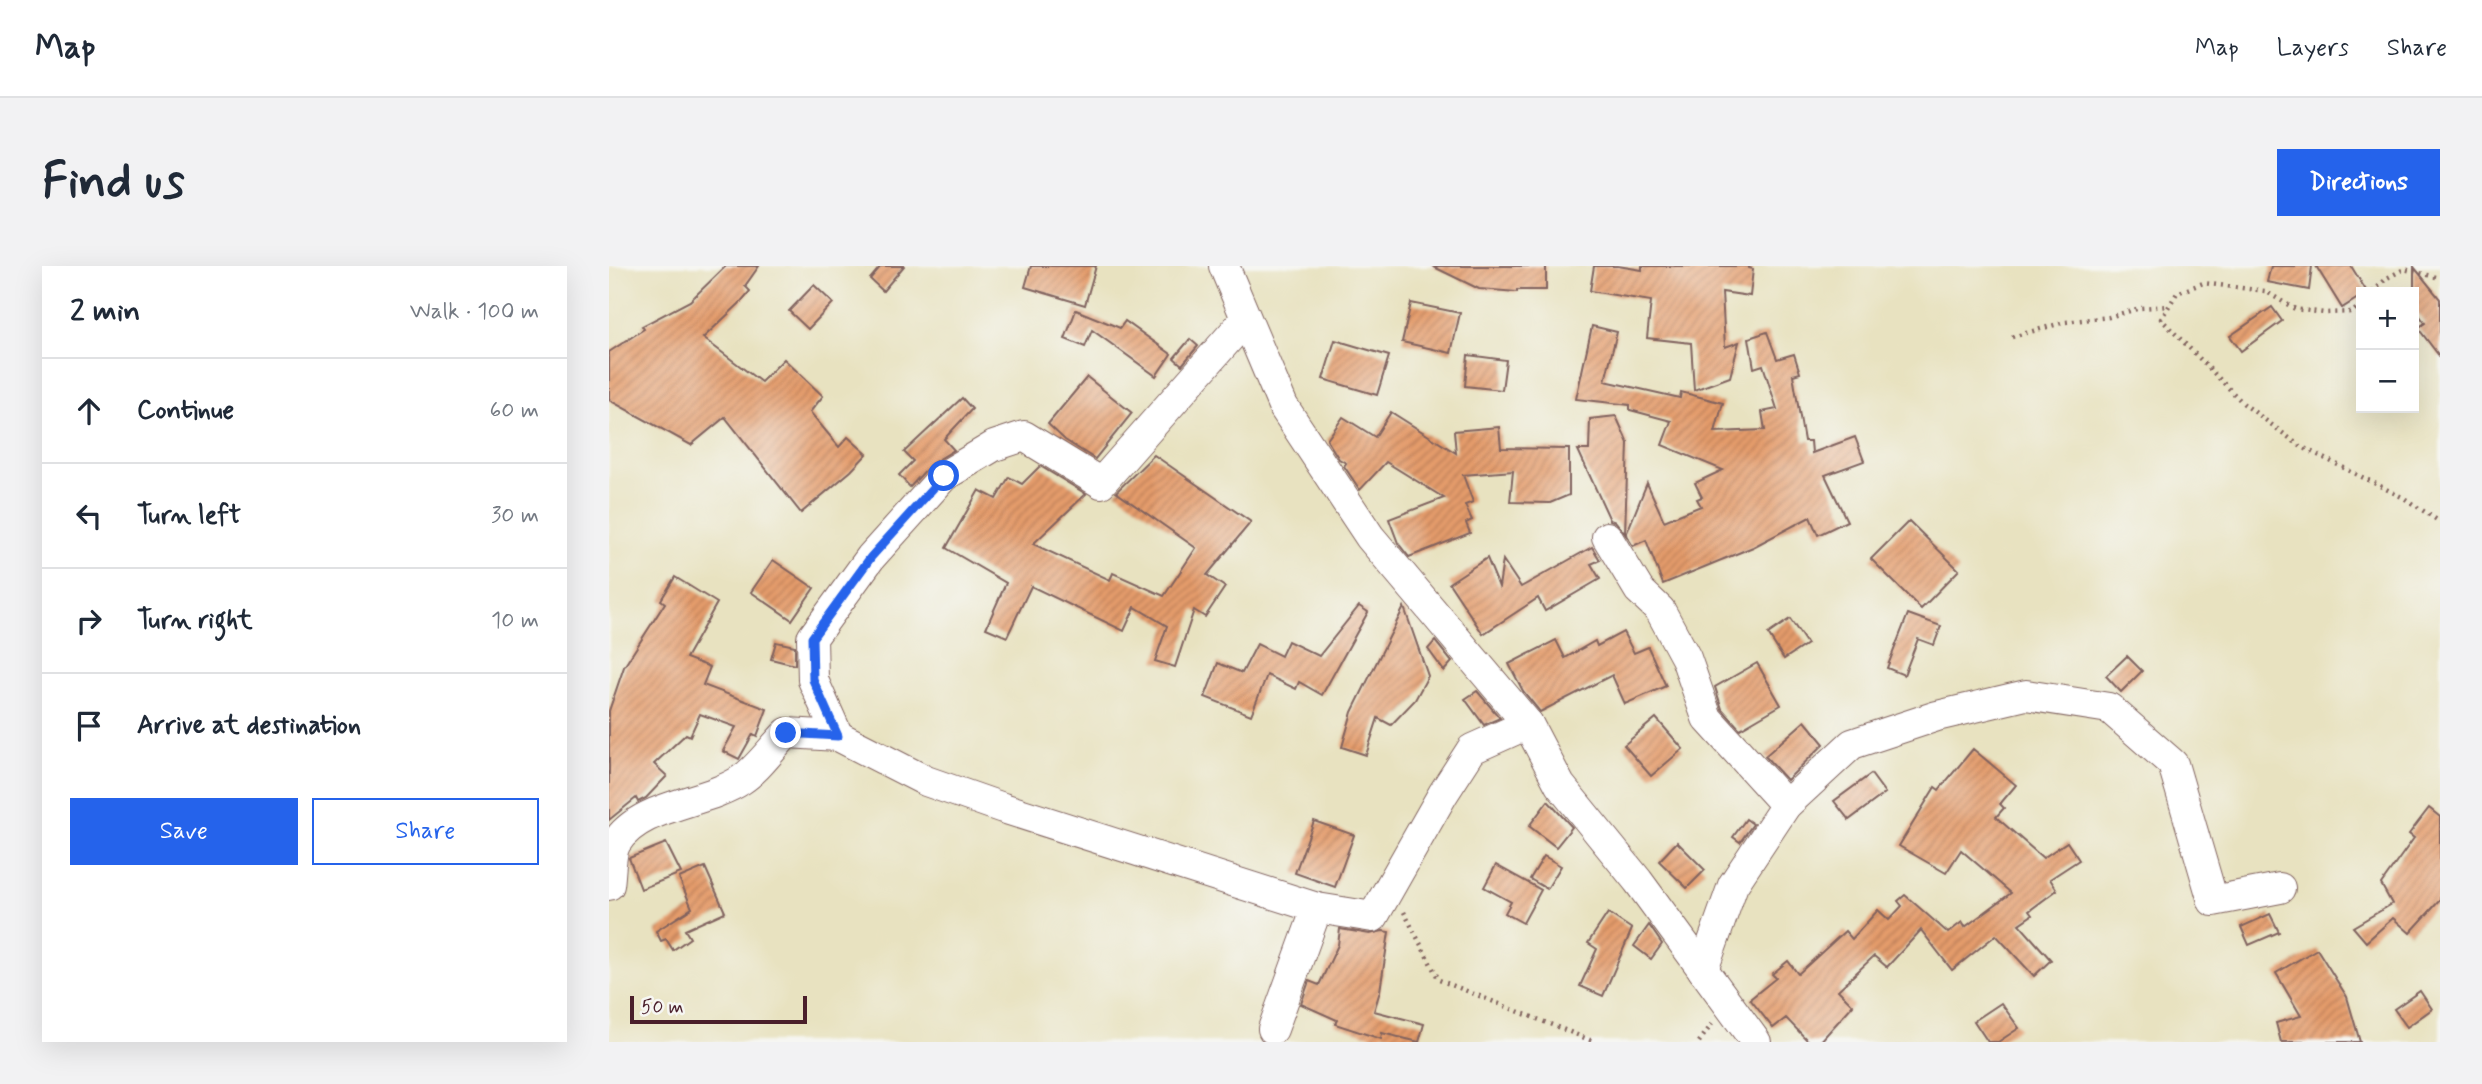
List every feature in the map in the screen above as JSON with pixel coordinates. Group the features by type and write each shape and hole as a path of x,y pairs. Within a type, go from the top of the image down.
{"street":[{"path":"1224,266 1283,406 1370,537 1528,723 1560,785 1638,881 1756,1042"},
{"path":"838,736 813,680 812,638 871,557 944,476 994,446 1024,436 1101,483 1245,320"},
{"path":"1607,537 1639,590 1660,610 1686,658 1707,718 1786,805"},
{"path":"1703,970 1733,885 1786,805 1853,744 1937,716 2026,695 2109,708 2173,764 2213,901 2280,888"},
{"path":"609,885 612,844 634,823 710,796 742,779 786,733 838,736 926,781 977,799 1317,908 1373,916 1472,749 1528,723"},
{"path":"1273,1029 1317,908"}],"path":[{"path":"2378,287 2387,278 2405,269 2440,278"},
{"path":"2356,309 2353,312 2324,313 2295,309 2265,291 2203,283 2177,293 2161,319 2244,404 2299,446 2404,498 2440,522"},
{"path":"2012,337 2065,322 2109,317 2140,308 2169,306"},
{"path":"1390,888 1439,980 1595,1042"}],"building":[{"path":"726,266 759,266 745,286 750,291 703,338 761,382 784,359 823,396 810,412 839,447 848,437 867,454 801,513 725,417 691,445 609,400 609,352 644,329 642,326 690,301"},
{"path":"881,266 904,266 883,291 870,279"},
{"path":"1031,266 1096,266 1085,305 1025,287"},
{"path":"1432,266 1546,266 1546,290 1517,292 1479,289"},
{"path":"1594,266 1642,270 1642,266 1749,266 1753,269 1750,296 1722,292 1725,347 1739,342 1730,377 1694,390 1691,343 1647,338 1651,301 1590,291"},
{"path":"2271,266 2312,266 2309,290 2267,282"},
{"path":"2316,266 2351,266 2364,287 2356,287 2356,299 2342,308"},
{"path":"2414,267 2440,299 2440,357 2419,329 2425,323 2419,315 2419,287 2414,287"},
{"path":"814,285 833,303 808,329 789,311"},
{"path":"1411,303 1460,313 1451,353 1402,342"},
{"path":"2272,307 2282,321 2241,351 2230,336"},
{"path":"1076,310 1120,328 1125,321 1171,354 1156,376 1092,330 1085,347 1065,339"},
{"path":"1592,326 1617,332 1605,381 1680,398 1681,392 1723,403 1715,432 1765,430 1762,412 1777,409 1763,365 1754,368 1749,338 1767,332 1777,359 1794,354 1800,373 1793,375 1804,441 1811,441 1812,453 1855,437 1864,461 1825,475 1847,521 1818,535 1810,517 1753,547 1663,584 1646,540 1633,546 1626,535 1647,483 1664,521 1701,506 1697,499 1702,497 1695,483 1723,470 1662,445 1671,421 1630,410 1630,405 1576,399"},
{"path":"1190,339 1198,346 1182,365 1174,358"},
{"path":"1335,340 1389,356 1377,395 1323,379"},
{"path":"1468,355 1506,360 1502,390 1465,386"},
{"path":"1087,377 1132,413 1095,459 1065,440 1048,424"},
{"path":"962,398 972,409 944,439 954,450 931,464 910,487 899,475 913,461 904,452"},
{"path":"1391,412 1456,453 1454,431 1499,427 1501,448 1569,449 1569,495 1550,503 1510,502 1513,471 1463,475 1473,502 1465,505 1472,520 1466,523 1470,533 1409,557 1398,543 1389,519 1444,498 1386,462 1360,490 1344,466 1346,463 1339,459 1327,440 1343,417 1375,437"},
{"path":"1616,416 1628,443 1625,534 1616,522 1610,520 1578,450 1589,450 1590,419"},
{"path":"1154,455 1251,522 1207,575 1225,587 1205,617 1194,610 1175,667 1155,661 1167,626 1135,607 1124,631 1031,586 1007,637 986,628 1006,583 946,548 979,490 996,499 1009,477 1022,484 1040,466 1086,494 1033,544 1110,580 1113,573 1164,596 1196,548 1116,492"},
{"path":"1909,521 1959,570 1921,609 1871,559"},
{"path":"1592,547 1600,560 1591,564 1600,579 1545,611 1538,598 1483,634 1449,583 1487,558 1499,587 1503,560 1521,587"},
{"path":"773,560 814,588 792,620 751,592"},
{"path":"675,577 717,603 686,658 710,667 703,685 767,709 757,736 753,734 739,759 723,751 736,727 700,714 690,736 686,734 654,764 667,776 646,798 638,802 636,798 609,820 609,711 624,667 665,603 661,600"},
{"path":"1359,606 1368,612 1322,695 1299,682 1296,689 1267,675 1251,715 1205,697 1218,663 1242,673 1257,644 1281,656 1288,641 1319,656"},
{"path":"1404,607 1428,676 1415,700 1391,725 1378,718 1366,755 1342,747 1352,712"},
{"path":"1908,614 1941,626 1934,645 1918,639 1904,675 1887,668"},
{"path":"1790,619 1807,644 1784,659 1768,634"},
{"path":"1623,632 1634,653 1648,647 1666,686 1625,704 1612,675 1540,712 1523,691 1509,664 1556,640 1565,658 1595,641 1597,646"},
{"path":"1435,641 1452,662 1444,671 1428,649"},
{"path":"776,642 795,646 795,665 771,659"},
{"path":"2127,656 2142,671 2121,692 2106,676"},
{"path":"1757,663 1781,705 1740,729 1722,709 1715,687"},
{"path":"1477,691 1500,718 1484,725 1465,699"},
{"path":"1656,718 1683,749 1651,776 1624,745"},
{"path":"1805,721 1824,744 1787,780 1765,756"},
{"path":"1973,749 2016,785 2000,804 2004,808 1996,817 2043,858 2067,842 2079,860 2050,879 2057,890 2029,911 2032,915 2019,924 2051,960 2034,976 1996,935 1952,970 1921,930 1887,967 1874,956 1838,990 1853,1005 1820,1042 1809,1042 1786,1018 1773,1028 1750,999 1776,978 1772,974 1788,961 1798,974 1845,931 1852,939 1878,910 1889,920 1902,906 1898,901 1905,895 1948,933 1962,922 1965,927 2011,893 1961,850 1946,873 1899,846 1935,787 1939,790"},
{"path":"1871,774 1885,793 1849,820 1834,801"},
{"path":"1548,801 1572,827 1556,847 1529,826"},
{"path":"2429,808 2440,817 2440,900 2410,933 2393,918 2366,942 2353,927 2392,904 2381,884 2414,838 2409,834"},
{"path":"1746,819 1753,824 1740,842 1733,837"},
{"path":"1314,821 1354,835 1335,887 1295,873"},
{"path":"1677,842 1705,870 1687,888 1659,861"},
{"path":"666,843 681,873 641,889 629,858"},
{"path":"1544,856 1561,866 1547,889 1530,879"},
{"path":"1496,865 1541,890 1523,923 1505,913 1511,902 1484,887"},
{"path":"705,867 725,912 685,930 690,938 673,950 666,939 661,941 656,931 692,908 679,878"},
{"path":"1608,913 1632,929 1603,996 1580,986 1597,949 1588,943"},
{"path":"2270,914 2279,932 2249,945 2241,927"},
{"path":"1649,925 1662,944 1651,959 1634,946"},
{"path":"1340,929 1370,934 1389,932 1380,991 1374,1011 1424,1024 1419,1042 1382,1033 1381,1039 1335,1024 1337,1020 1301,1004 1309,981 1319,985 1338,945"},
{"path":"2317,949 2347,997 2360,1042 2281,1042 2276,1023 2301,1016 2276,973"},
{"path":"2420,991 2432,1009 2407,1027 2394,1009"},
{"path":"2001,1003 2019,1028 1998,1042 1988,1042 1974,1021"}],"route":[{"path":"786,733 838,736 813,680 812,638 871,557 944,476"}]}
